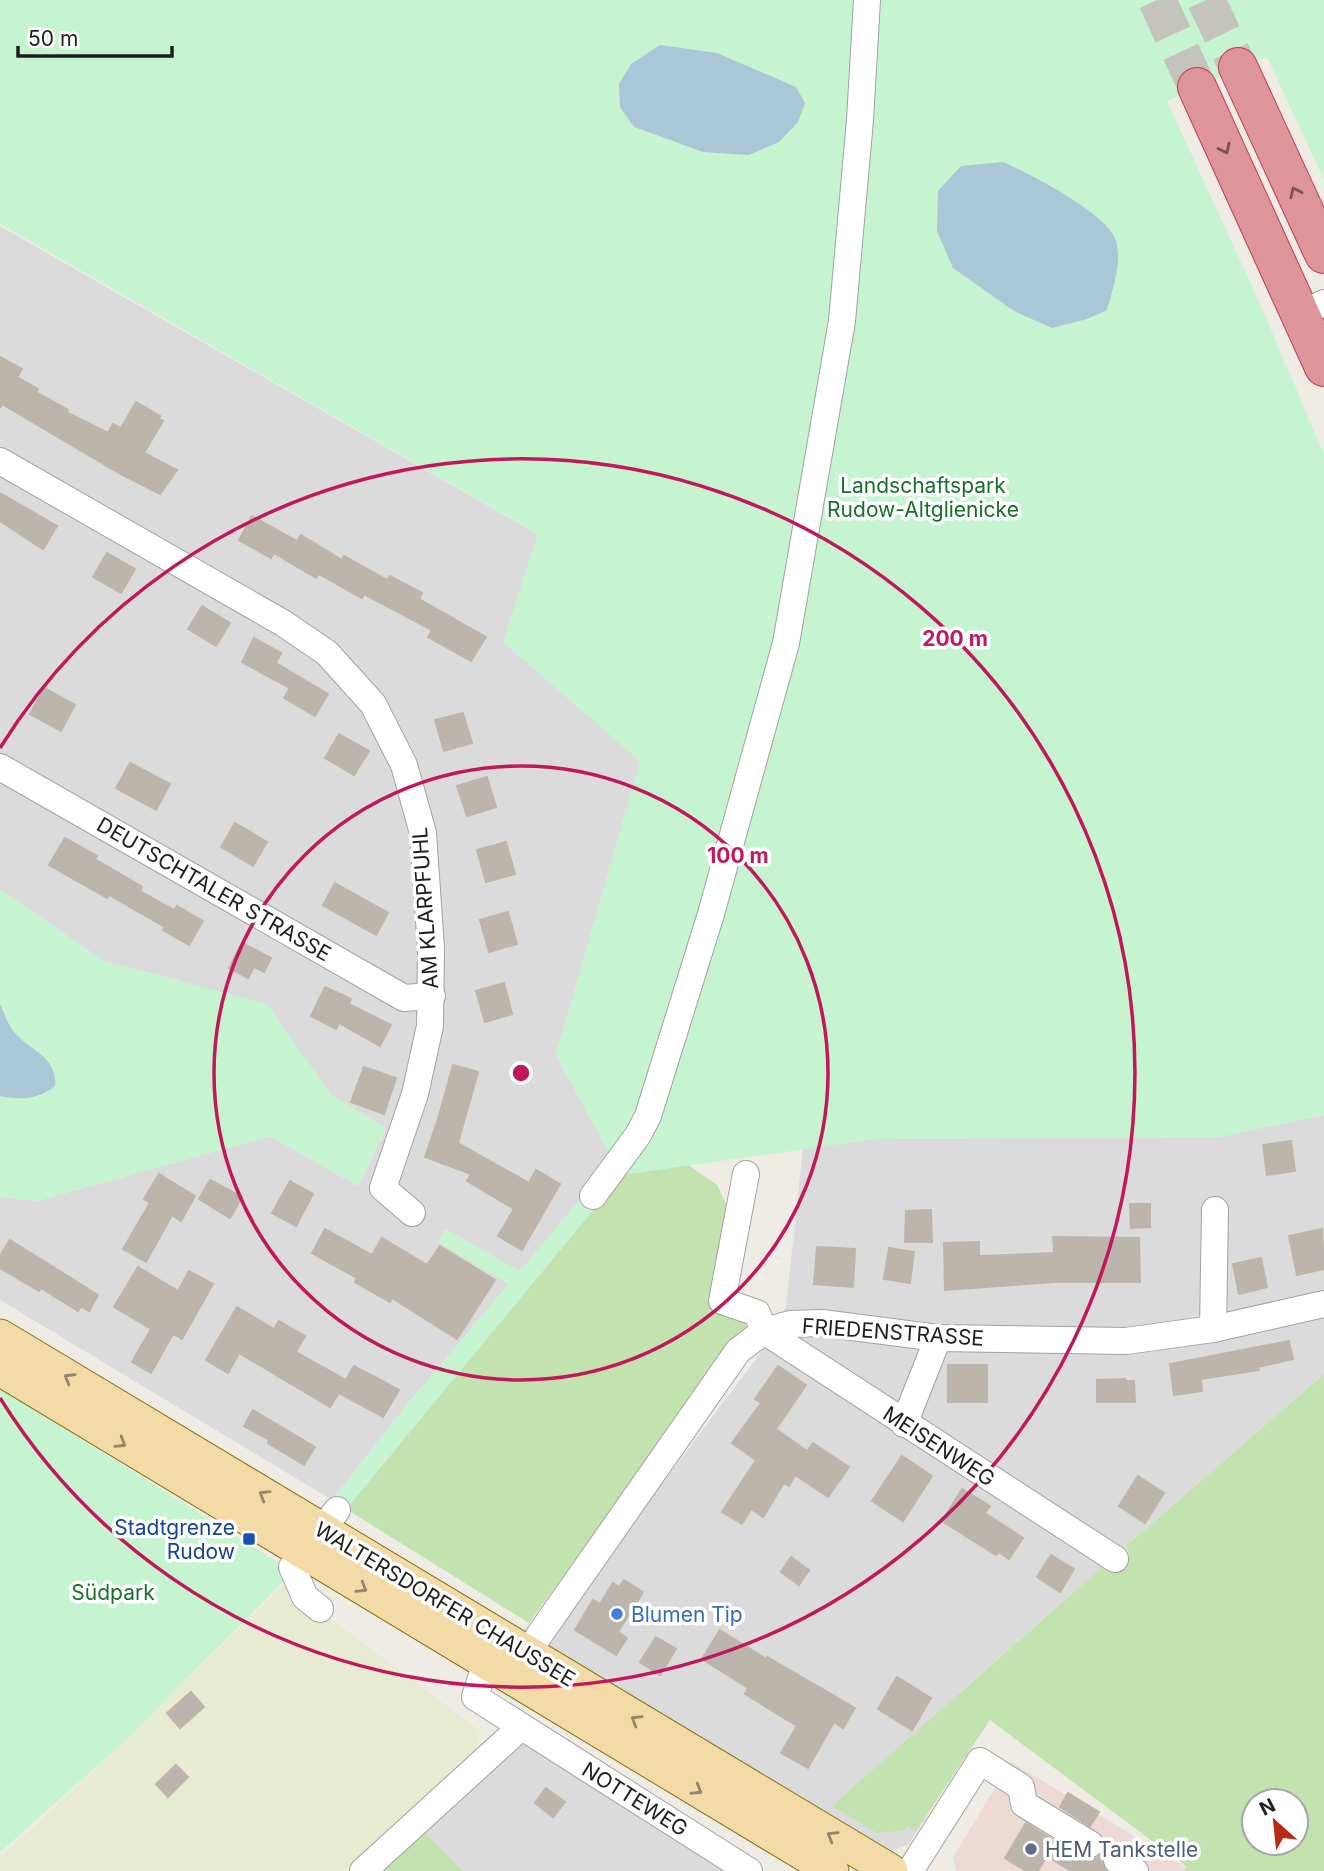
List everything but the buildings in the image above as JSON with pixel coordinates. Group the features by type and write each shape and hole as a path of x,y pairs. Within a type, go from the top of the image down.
{"highway":[{"path":"1238,67 1324,254"},
{"path":"1197,87 1312,309 1324,367"}],"main road":[{"name":"WALTERSDORFER CHAUSSEE","path":"0,1336 326,1540 509,1665 832,1871"},
{"name":"WALTERSDORFER CHAUSSEE","path":"0,1370 326,1540"},
{"name":"WALTERSDORFER CHAUSSEE","path":"509,1665 891,1871"}],"street":[{"path":"593,1196 638,1135 648,1116 711,914 786,643 842,321 860,120 867,0"},
{"name":"AM KLARPFUHL","path":"0,461 283,623 327,653 373,704 404,765 422,833 431,949 430,1026 415,1094 383,1188 412,1213"},
{"name":"DEUTSCHTALER STRASSE","path":"0,766 404,998 432,996"},
{"name":"MEISENWEG","path":"746,1174 722,1301 757,1313 764,1331 1115,1559"},
{"path":"1213,1329 1215,1210"},
{"name":"FRIEDENSTRASSE","path":"509,1665 738,1351 764,1331 790,1325 822,1323 938,1338 1126,1341 1213,1329 1324,1304"},
{"path":"904,1424 938,1338"},
{"path":"320,1609 305,1597 292,1567 326,1540"},
{"name":"NOTTEWEG","path":"509,1665 475,1696 749,1871"},
{"path":"363,1871 522,1727"},
{"path":"910,1871 980,1761 1021,1787 1024,1804 1090,1844"}],"shaded area":[{"path":"0,226 539,535 503,642 641,761 556,1055 613,1160 520,1272 445,1229 438,1242 509,1284 410,1401 332,1500 0,1300 0,1197 37,1201 270,1136 358,1186 386,1129 330,1095 181,981 104,961 0,890"},
{"path":"1324,1115 1324,1374 1126,1546 1129,1549 1108,1571 1102,1567 959,1693 989,1719 908,1845 893,1850 876,1849 540,1646 762,1351 786,1306 803,1148 876,1139 1218,1137"},
{"path":"525,1736 732,1871 463,1871 421,1829"},
{"path":"1011,1762 1187,1868 1185,1871 956,1871 953,1857"}],"green space":[{"name":"Landschaftspark Rudow-Altglienicke","path":"0,0 1324,0 1324,180 1267,57 1167,101 1261,306 1324,454 1324,1115 1218,1137 876,1139 622,1175 346,1509 332,1500 410,1401 509,1284 437,1242 445,1229 520,1271 613,1160 556,1055 640,761 503,642 538,534 0,224"},
{"path":"0,890 104,961 267,1004 331,1095 386,1128 358,1186 270,1136 37,1201 0,1197"},
{"path":"687,1164 717,1185 732,1215 714,1303 742,1313 747,1324 744,1334 529,1623 346,1509 622,1175"},
{"path":"1324,1374 1324,1871 1185,1871 1187,1867 990,1720 916,1831 907,1826 903,1831 877,1833 832,1806 1102,1567 1108,1571 1129,1550 1126,1546"},
{"name":"Südpark","path":"0,1388 290,1570 282,1583 123,1743 0,1852"},
{"path":"284,1584 480,1731 471,1768 358,1871 0,1871 0,1858 123,1743"},
{"path":"421,1829 463,1871 375,1871"}],"water":[{"path":"660,45 717,53 796,87 805,103 798,122 779,142 749,155 703,152 634,127 620,107 619,84 631,64"},
{"path":"1003,162 1084,207 1110,230 1116,241 1118,259 1107,310 1087,319 1052,328 1014,311 953,268 937,231 938,191 961,166"},
{"path":"0,1004 13,1031 52,1068 55,1086 42,1094 22,1098 0,1096"}],"tunnel":[{"path":"1157,0 1197,87"},
{"path":"1206,0 1238,67"}],"place":[{"name":"Stadtgrenze Rudow","path":"249,1539"},
{"name":"Blumen Tip","path":"617,1614"},
{"name":"HEM Tankstelle","path":"1031,1849"}]}
